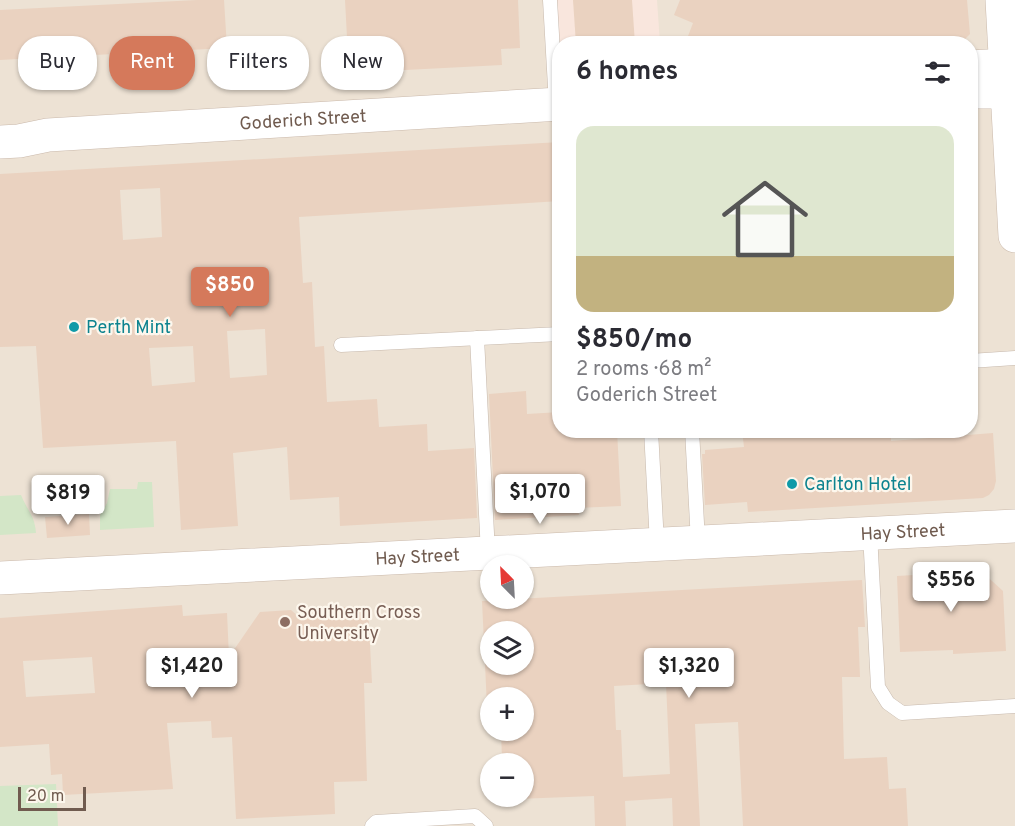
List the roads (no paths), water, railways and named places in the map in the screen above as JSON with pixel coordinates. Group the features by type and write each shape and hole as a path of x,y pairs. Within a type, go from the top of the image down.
{"main road":[{"path":"1002,0 1015,236"},
{"path":"978,70 1007,79"},
{"path":"978,89 1007,79"},
{"name":"Goderich Street","path":"0,142 48,135 552,104"},
{"name":"Goderich Street","path":"0,123 21,122 48,135"},
{"name":"Hay Street","path":"0,578 1015,526"}],"lane":[{"path":"550,0 553,36"},
{"path":"340,345 552,334"},
{"path":"477,338 488,553"},
{"path":"978,360 1015,358"},
{"path":"651,438 657,544"},
{"path":"693,438 698,542"},
{"path":"870,533 878,687 888,703 902,713 1015,706"},
{"path":"372,826 376,822 475,816 486,826"}],"place":[{"name":"Perth Mint","path":"74,327"},
{"name":"Carlton Hotel","path":"792,484"},
{"name":"Southern Cross University","path":"285,622"}]}
